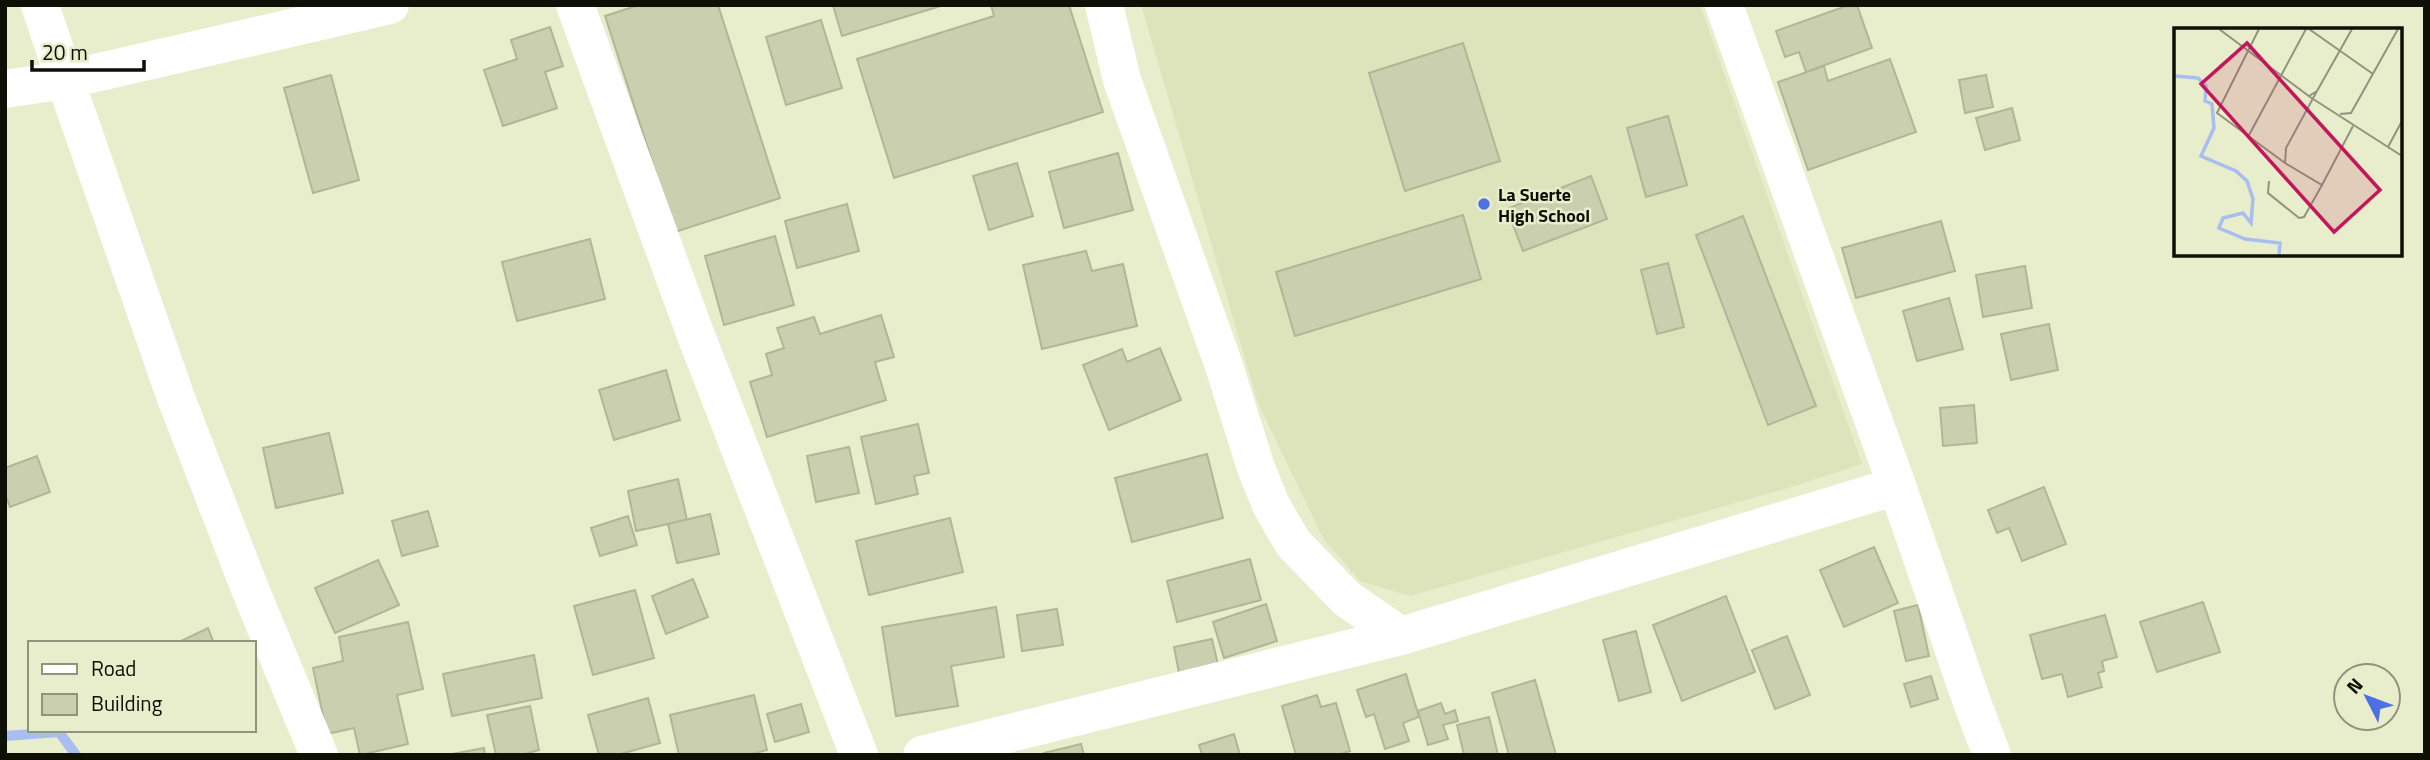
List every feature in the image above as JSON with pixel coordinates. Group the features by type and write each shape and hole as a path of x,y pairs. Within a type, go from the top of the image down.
{"street":[{"path":"40,5 176,398 250,589 319,755"},
{"path":"5,89 65,80 390,5"},
{"path":"575,5 695,332 859,755"},
{"path":"1104,5 1122,80 1224,366 1255,468 1271,505 1293,543 1347,600 1401,636"},
{"path":"1724,5 1992,755"},
{"path":"922,755 1401,636 1898,486"}],"shaded area":[{"name":"La Suerte High School","path":"1141,5 1700,5 1862,464 1798,485 1410,596 1360,581 1323,538 1258,403"}],"building":[{"path":"639,5 718,5 780,198 675,232 605,16"},
{"path":"833,5 944,5 842,36"},
{"path":"991,5 1069,5 1103,112 894,178 857,59 994,16"},
{"path":"1849,5 1857,5 1872,48 1806,72 1799,52 1785,57 1776,31"},
{"path":"821,20 842,88 786,105 766,37"},
{"path":"550,27 563,66 545,72 557,108 503,126 484,70 517,59 511,40"},
{"path":"1463,43 1500,161 1405,191 1369,73"},
{"path":"1890,59 1916,132 1808,170 1778,82 1824,66 1828,81"},
{"path":"331,75 359,180 313,193 284,88"},
{"path":"1986,75 1993,107 1965,113 1959,80"},
{"path":"2012,108 2020,140 1985,150 1976,118"},
{"path":"1668,116 1687,185 1646,197 1627,128"},
{"path":"1118,153 1133,210 1064,228 1049,172"},
{"path":"1017,163 1033,216 989,230 973,176"},
{"path":"1591,176 1607,219 1523,251 1507,209"},
{"path":"847,204 859,251 797,268 785,221"},
{"path":"1463,215 1481,279 1295,336 1276,272"},
{"path":"1743,216 1816,406 1768,425 1696,235"},
{"path":"1941,221 1955,271 1856,298 1842,248"},
{"path":"775,236 794,305 724,325 705,256"},
{"path":"590,239 605,299 517,321 502,262"},
{"path":"1086,251 1092,271 1123,264 1137,326 1042,349 1023,265"},
{"path":"1668,263 1684,327 1657,334 1641,270"},
{"path":"2025,266 2032,308 1983,317 1976,275"},
{"path":"1949,298 1963,349 1917,361 1903,311"},
{"path":"881,315 894,357 875,362 886,400 767,437 750,382 772,375 766,354 784,348 777,328 814,317 820,334"},
{"path":"2049,324 2058,370 2011,380 2001,334"},
{"path":"1160,348 1181,400 1109,430 1083,365 1122,349 1127,362"},
{"path":"666,370 680,420 614,440 599,390"},
{"path":"1974,405 1977,443 1943,446 1940,408"},
{"path":"918,424 929,473 914,476 918,494 876,504 861,437"},
{"path":"329,433 343,493 276,508 263,448"},
{"path":"849,447 859,493 816,502 807,456"},
{"path":"1207,454 1223,518 1132,542 1115,478"},
{"path":"37,456 50,492 10,507 5,494 5,468"},
{"path":"678,479 687,520 636,531 628,491"},
{"path":"2044,487 2066,544 2022,561 2009,528 1997,533 1988,510"},
{"path":"428,511 438,546 402,556 392,521"},
{"path":"710,514 719,554 677,563 668,524"},
{"path":"628,516 637,545 600,556 591,528"},
{"path":"950,518 963,572 869,595 856,541"},
{"path":"1874,547 1898,603 1844,627 1820,570"},
{"path":"1250,559 1261,600 1177,622 1167,581"},
{"path":"378,560 399,605 335,633 315,588"},
{"path":"693,579 708,617 666,634 652,596"},
{"path":"635,590 654,658 593,675 574,606"},
{"path":"1726,596 1755,672 1682,701 1653,625"},
{"path":"2203,602 2220,652 2157,672 2140,622"},
{"path":"1266,604 1277,641 1224,658 1213,622"},
{"path":"1918,605 1929,656 1906,661 1894,611"},
{"path":"996,607 1004,657 951,666 958,706 896,716 882,627"},
{"path":"1057,609 1063,645 1022,651 1017,615"},
{"path":"2105,615 2117,657 2102,661 2104,671 2098,673 2102,687 2068,697 2062,674 2042,679 2030,635"},
{"path":"408,622 423,689 397,695 408,744 360,755 354,728 327,734 313,668 343,661 339,637"},
{"path":"208,628 213,641 181,641"},
{"path":"1636,631 1651,692 1619,701 1603,640"},
{"path":"1787,636 1810,695 1775,709 1752,650"},
{"path":"1212,639 1219,669 1180,678 1174,647"},
{"path":"534,655 542,698 452,716 443,674"},
{"path":"1406,674 1419,717 1403,723 1409,741 1385,749 1374,714 1366,717 1357,690"},
{"path":"1931,676 1938,699 1911,707 1904,684"},
{"path":"1535,680 1556,755 1509,755 1492,693"},
{"path":"754,695 767,750 748,755 679,755 670,715"},
{"path":"1317,695 1321,707 1336,703 1350,751 1337,755 1296,755 1282,706"},
{"path":"648,698 660,743 617,755 599,755 588,715"},
{"path":"1441,703 1445,714 1455,710 1458,721 1443,725 1448,739 1428,745 1418,711"},
{"path":"801,704 809,732 775,742 767,714"},
{"path":"530,706 539,750 521,755 496,755 487,715"},
{"path":"1489,717 1498,755 1464,755 1457,725"},
{"path":"1234,734 1240,755 1202,755 1199,745"},
{"path":"1081,744 1084,755 1044,753"},
{"path":"484,748 485,755 447,755"}],"waterway":[{"path":"5,736 59,732 76,755"}],"place":[{"name":"La Suerte High School","path":"1484,204"}]}
